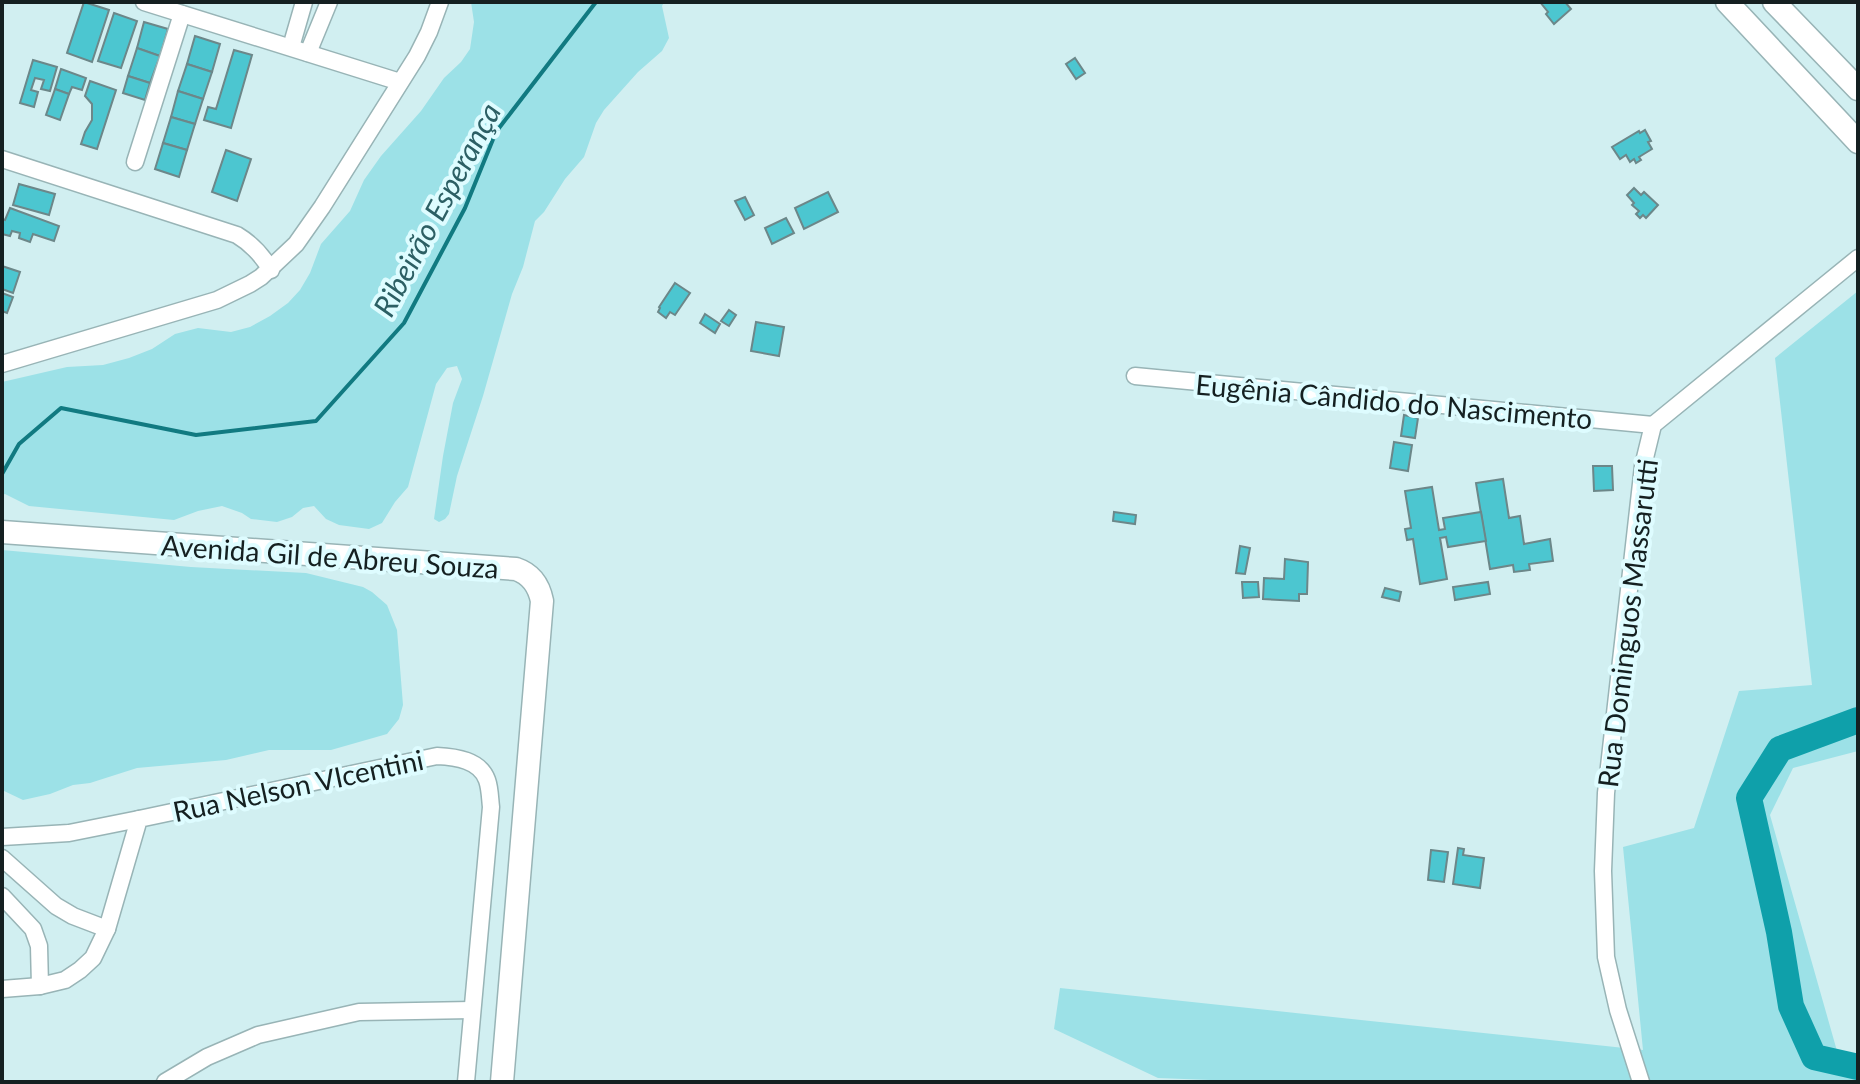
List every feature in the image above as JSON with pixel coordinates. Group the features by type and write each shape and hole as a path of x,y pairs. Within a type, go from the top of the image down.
{"street":[{"path":"144,2 400,82"},
{"path":"291,47 304,2"},
{"path":"308,53 329,2"},
{"path":"2,364 217,300 271,270 309,227 400,82 429,32 440,2"},
{"path":"1727,2 1858,142"},
{"path":"1774,2 1858,89"},
{"path":"135,162 182,14"},
{"path":"2,159 237,235 254,247 271,270"},
{"name":"Rua Dominguos Massarutti","path":"1641,1082 1618,1010 1606,957 1603,871 1606,793 1643,466 1653,425 1858,258"},
{"name":"Eugênia Cândido do Nascimento","path":"1135,376 1653,425"},
{"name":"Avenida Gil de Abreu Souza","path":"2,532 507,569 522,571 535,582 542,601 502,1082"},
{"name":"Rua Nelson VIcentini","path":"2,989 40,986 65,980 93,958 107,929 139,819 437,756 459,757 478,767 487,780 491,807 466,1082"},
{"path":"2,837 69,833 139,819"},
{"path":"2,858 56,906 107,929"},
{"path":"2,896 33,929 39,946 40,986"},
{"path":"165,1082 207,1057 258,1035 359,1012 472,1010"}],"shaded area":[{"path":"471,2 664,2 662,6 669,38 662,51 604,110 584,157 535,221 445,519 439,522 434,519 453,403 462,379 457,366 447,368 436,384 408,487 382,523 369,529 339,525 326,519 314,506 303,508 292,517 277,522 251,519 222,506 174,520 29,506 2,495 2,382 67,367 103,365 129,358 152,349 175,334 198,328 231,332 250,327 288,303 310,273 321,244 350,211 364,180 381,156 470,49 474,22"},
{"path":"1858,291 1858,751 1793,768 1770,815 1839,1058 1858,1053 1858,1082 1262,1082 1158,1078 1054,1029 1060,988 1643,1050 1623,847 1694,828 1739,691 1812,685 1775,358"},
{"path":"2,550 191,567 306,573 363,587 387,605 397,630 403,705 399,719 387,734 331,750 269,750 226,760 137,768 23,800 2,790"}],"building":[{"path":"84,2 109,10 92,62 67,53"},
{"path":"1540,2 1565,2 1571,9 1554,24"},
{"path":"114,13 137,21 121,68 98,61"},
{"path":"144,22 168,29 160,56 137,48"},
{"path":"195,36 220,44 212,72 187,64"},
{"path":"137,48 160,56 150,83 128,76"},
{"path":"234,50 252,55 231,128 204,120 208,107 216,109"},
{"path":"1075,58 1085,73 1076,79 1066,64"},
{"path":"33,60 57,67 50,91 41,89 44,80 35,78 31,90 38,92 34,107 20,103"},
{"path":"187,64 212,72 203,99 178,91"},
{"path":"61,69 86,78 82,90 72,87 69,94 55,89"},
{"path":"128,76 150,83 145,100 123,93"},
{"path":"90,81 116,90 97,149 81,144 92,120 92,104 85,96"},
{"path":"55,89 69,94 60,120 46,115"},
{"path":"178,91 203,99 195,124 171,117"},
{"path":"171,117 195,124 187,150 163,143"},
{"path":"1645,130 1652,149 1639,157 1641,160 1636,163 1634,159 1630,162 1626,155 1620,159 1612,147"},
{"path":"163,143 187,150 179,177 155,169"},
{"path":"226,150 251,159 237,201 212,192"},
{"path":"19,184 55,194 49,215 13,205"},
{"path":"1634,188 1641,195 1644,192 1658,205 1646,218 1636,214 1639,211 1627,195"},
{"path":"828,192 838,212 804,229 795,208"},
{"path":"745,197 754,215 745,220 735,201"},
{"path":"10,208 59,226 54,241 33,234 30,242 19,238 20,233 12,231 10,236 2,234 2,219 5,220"},
{"path":"786,218 794,233 772,244 765,228"},
{"path":"2,266 20,272 13,293 2,289"},
{"path":"675,283 690,293 675,315 670,312 666,318 658,312 659,307"},
{"path":"2,293 13,297 7,313 2,311"},
{"path":"729,310 736,315 729,326 721,321"},
{"path":"705,314 720,324 715,333 700,323"},
{"path":"756,322 784,327 779,356 751,351"},
{"path":"1404,415 1418,418 1415,438 1401,436"},
{"path":"1394,442 1412,445 1408,471 1390,468"},
{"path":"1593,466 1612,466 1613,490 1594,491"},
{"path":"1503,479 1509,518 1520,516 1524,544 1550,539 1553,561 1529,564 1530,570 1514,572 1513,565 1490,569 1476,483"},
{"path":"1432,487 1439,530 1445,529 1443,518 1481,512 1486,541 1448,547 1446,537 1440,538 1447,579 1420,584 1413,539 1407,540 1405,529 1411,528 1405,491"},
{"path":"1114,512 1136,515 1135,524 1113,521"},
{"path":"1240,546 1250,548 1245,574 1236,573"},
{"path":"1285,559 1308,562 1307,594 1299,594 1299,601 1263,599 1264,578 1284,579"},
{"path":"1242,582 1258,582 1259,597 1243,598"},
{"path":"1488,582 1490,594 1455,600 1453,587"},
{"path":"1385,588 1401,592 1399,601 1382,597"},
{"path":"1458,848 1464,849 1463,855 1484,858 1480,888 1453,884"},
{"path":"1431,850 1448,852 1444,882 1428,880"}],"waterway":[{"name":"Ribeirão Esperança","path":"2,474 19,444 61,408 196,435 316,421 404,323 465,208 496,132 596,2"},
{"path":"1858,720 1780,749 1749,798 1779,932 1791,1006 1814,1057 1858,1067"}]}
